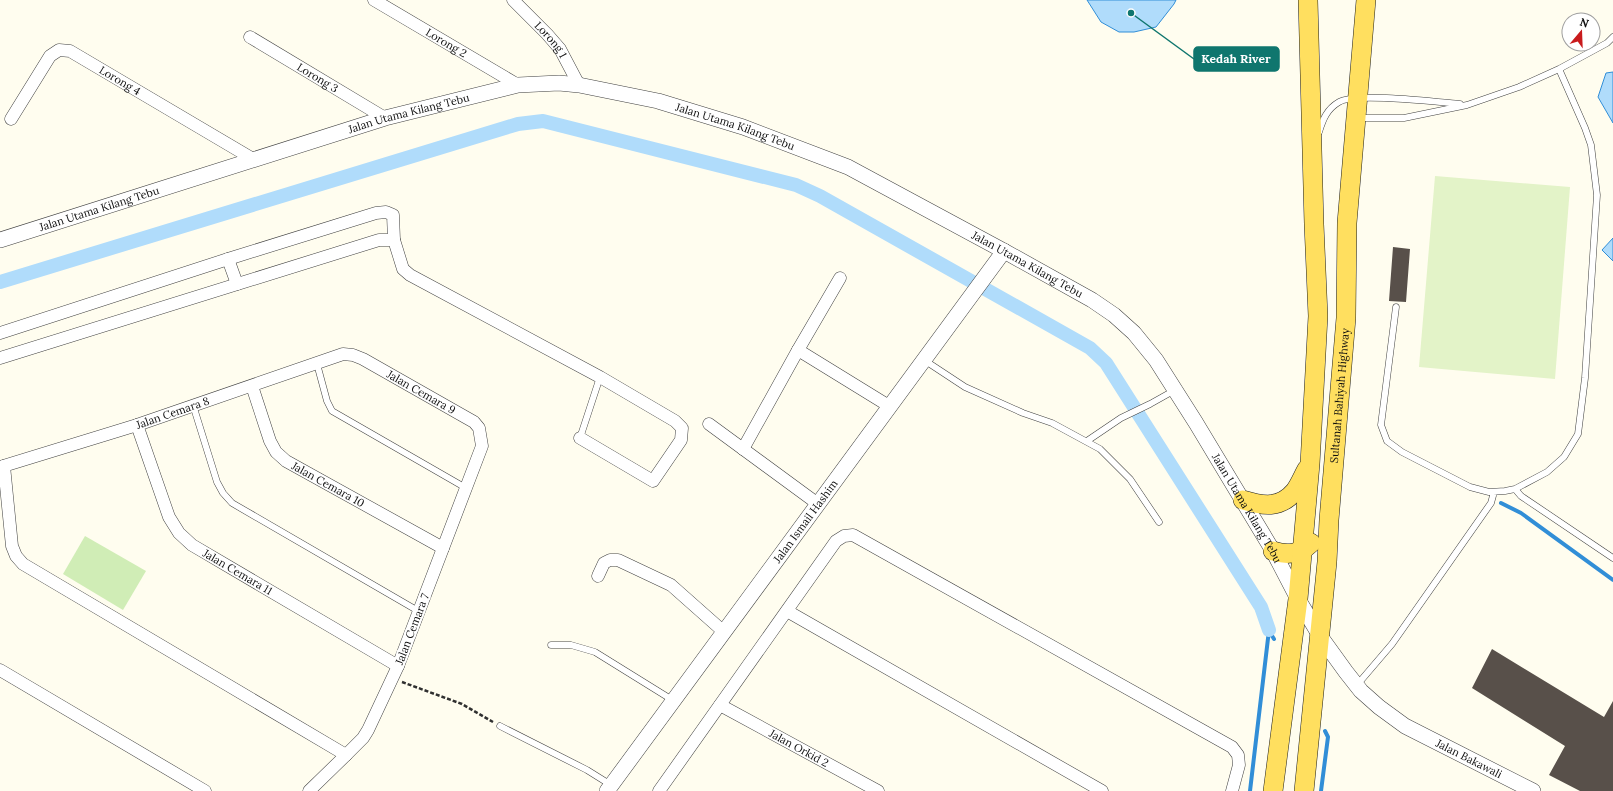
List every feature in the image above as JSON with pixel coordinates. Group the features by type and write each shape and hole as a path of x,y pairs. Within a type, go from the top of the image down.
{"main road":[{"name":"Sultanah Bahiyah Highway","path":"1273,791 1298,599 1310,464 1318,316 1308,0"},
{"name":"Sultanah Bahiyah Highway","path":"1304,791 1327,562 1329,520 1346,318 1347,223 1366,0"},
{"path":"1243,500 1261,506 1274,505 1286,499 1295,490 1310,464"},
{"path":"1273,551 1286,554 1302,551 1314,540 1329,520"}],"street":[{"name":"Lorong 2","path":"374,0 518,85"},
{"name":"Lorong 1","path":"513,0 560,49 579,85"},
{"name":"Lorong 3","path":"250,37 385,118"},
{"name":"Lorong 4","path":"11,119 50,56 59,50 70,51 253,159"},
{"name":"Jalan Utama Kilang Tebu","path":"0,240 385,118 518,85 554,83 579,85 658,101 744,127 848,167 1092,300 1114,315 1134,333 1156,360 1243,500 1320,636 1356,685"},
{"path":"0,333 228,259 376,213 386,212 393,215 394,240 403,269 410,275 600,377 675,421 682,428 681,440 653,481 580,438"},
{"path":"0,358 379,240 394,240"},
{"name":"Jalan Ismail Hashim","path":"609,788 1004,251"},
{"path":"228,259 237,284"},
{"path":"743,449 840,278"},
{"path":"798,350 890,406"},
{"name":"Jalan Cemara 8","path":"2,466 137,425 343,354"},
{"name":"Jalan Cemara 9","path":"343,354 353,355 363,359 474,422 478,428 482,446"},
{"name":"Jalan Cemara 10","path":"252,386 270,441 276,452 286,461 443,548"},
{"path":"709,424 818,504"},
{"name":"Jalan Cemara 11","path":"137,425 169,517 179,533 192,545 398,666"},
{"name":"Jalan Cemara 7","path":"309,791 346,756 363,738 368,730 398,666 420,612 482,446"},
{"path":"2,466 12,546 16,556 23,564 346,756"},
{"path":"659,791 836,541 844,536 853,535 1232,747 1238,755 1238,765 1232,791"},
{"path":"598,576 604,564 610,560 618,560 627,563 670,585 724,632"},
{"path":"787,611 1102,791"},
{"path":"0,670 205,791"},
{"name":"Jalan Bakawali","path":"1356,685 1380,707 1405,726 1533,791"},
{"name":"Jalan Orkid 2","path":"720,705 878,791"}],"lane":[{"path":"1356,118 1404,118 1467,105 1519,87 1559,69 1610,42 1613,37"},
{"path":"1396,307 1381,425 1387,441 1402,452 1470,487 1494,492 1515,488 1547,472 1564,457 1578,434 1585,378 1597,194 1590,146 1585,128 1559,69"},
{"path":"1312,154 1322,121 1329,110 1340,101 1357,97 1467,105"},
{"path":"924,360 965,387 1023,413 1052,423 1100,449 1130,479 1160,522"},
{"path":"317,364 327,401 332,412 466,488"},
{"path":"580,438 600,377"},
{"path":"1087,441 1121,418 1175,390"},
{"path":"193,405 217,482 223,493 232,503 420,612"},
{"path":"1515,488 1521,496 1613,558"},
{"path":"1356,685 1392,644 1491,503 1494,492"},
{"path":"551,644 571,646 595,652 674,701"},
{"path":"500,726 586,770 609,788"}],"path":[{"path":"398,666 402,682 462,704 500,726"}],"green space":[{"path":"1435,176 1570,187 1555,379 1419,367"},
{"path":"85,536 146,571 123,610 63,574"}],"water":[{"path":"1087,0 1176,0 1156,27 1134,32 1119,32 1101,22"},
{"path":"1613,72 1613,123 1598,97 1606,73"},
{"path":"1613,238 1613,261 1602,250"}],"building":[{"path":"1393,247 1410,249 1406,302 1389,301"},
{"path":"1492,649 1604,717 1613,701 1613,791 1580,791 1549,775 1565,746 1472,688"}],"waterway":[{"path":"0,282 518,124 543,121 796,185 820,196 1090,348 1106,363 1261,607 1269,630"},
{"path":"1501,503 1521,513 1613,580"},
{"path":"1250,791 1269,630"},
{"path":"1269,631 1274,639"},
{"path":"1321,791 1328,737 1325,731"}],"place":[{"name":"Kedah River","path":"1131,13"}]}
